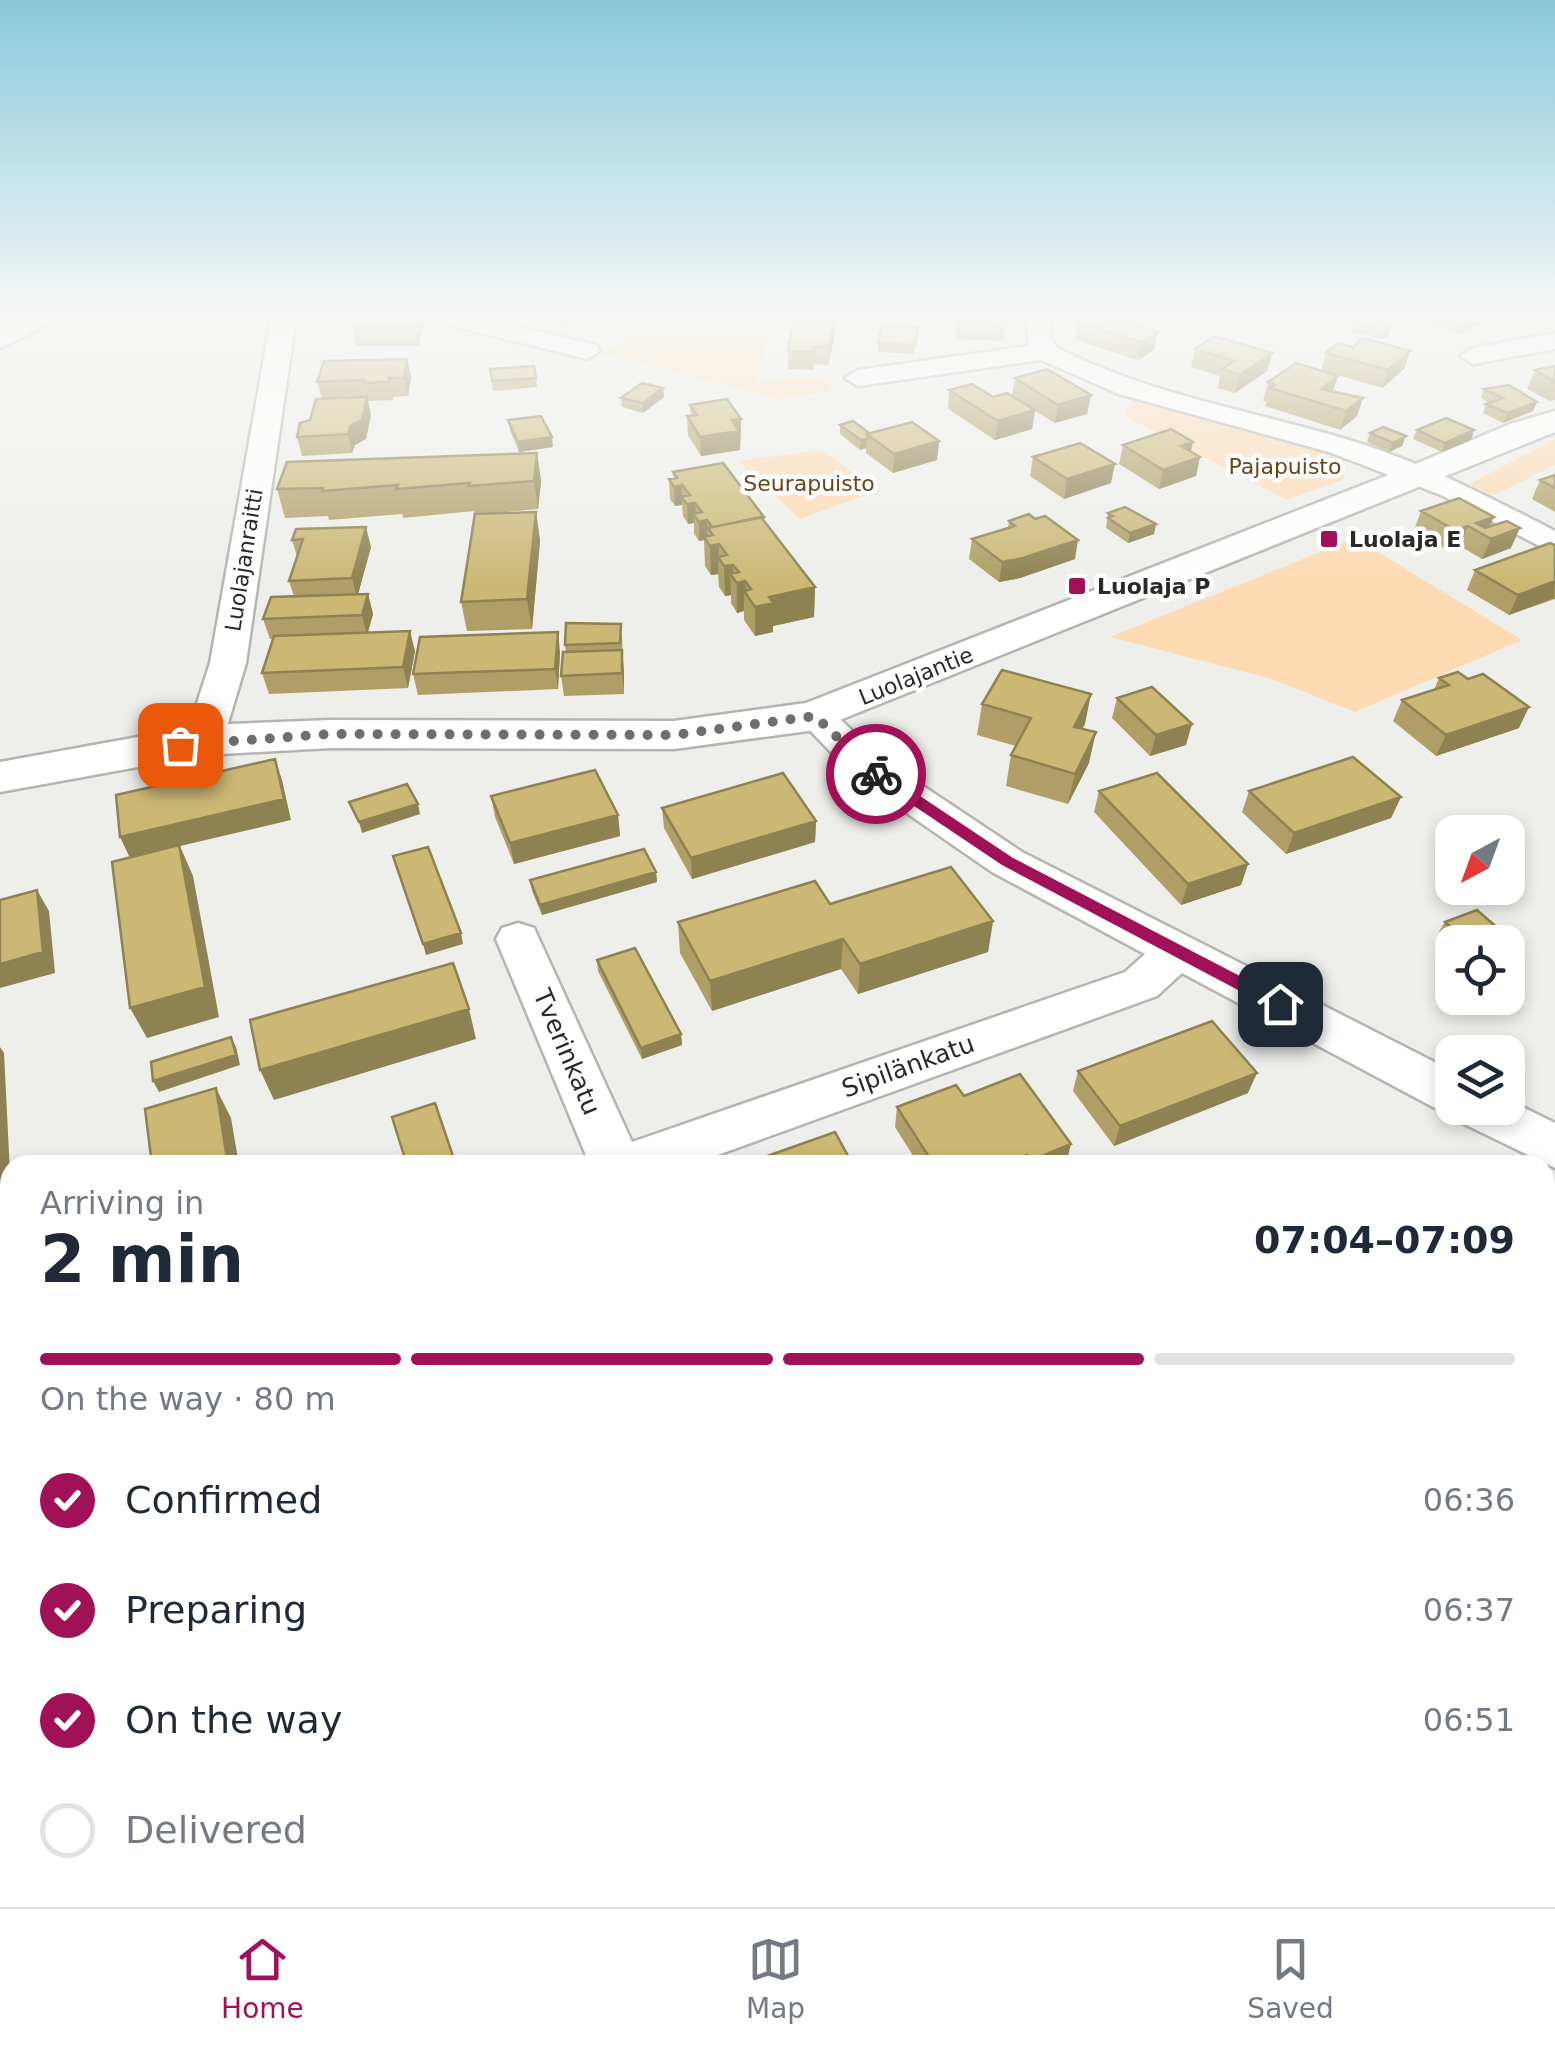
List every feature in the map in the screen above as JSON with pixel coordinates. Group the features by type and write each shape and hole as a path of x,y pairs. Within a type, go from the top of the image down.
{"main road":[{"name":"Luolajantie","path":"0,777 204,740 330,734 674,735 815,716 1555,421"}],"street":[{"name":"Luolajanraitti","path":"204,740 228,664 270,407"},
{"path":"1200,407 1272,426 1452,489 1555,544"},
{"path":"815,716 870,770 1007,862 1435,1085"},
{"name":"Tverinkatu","path":"518,939 612,1155"},
{"name":"Sipilänkatu","path":"657,1155 1141,984 1177,950"},
{"path":"1512,1125 1555,1147"}],"green space":[{"name":"Pajapuisto","path":"1129,407 1178,407 1319,446 1345,458 1343,480 1287,500 1125,416"},
{"path":"1555,439 1555,465 1492,496 1469,484"},
{"name":"Seurapuisto","path":"822,450 877,491 800,519 738,461"},
{"path":"1355,538 1522,640 1355,712 1272,679 1110,637"}],"building":[{"path":"314,407 365,407 362,420 350,426 348,434 297,437 300,423 310,420"},
{"path":"691,407 733,407 741,419 732,420 739,431 700,437 687,416 697,415"},
{"path":"976,407 1035,410 998,421"},
{"path":"1493,407 1523,407 1507,413"},
{"path":"541,416 552,437 518,442 508,420"},
{"path":"1446,418 1474,430 1445,443 1417,430"},
{"path":"853,421 869,433 867,439 861,440 840,425"},
{"path":"912,422 939,441 894,454 867,434"},
{"path":"1383,427 1406,436 1393,443 1370,433"},
{"path":"1171,429 1193,442 1181,446 1200,457 1163,470 1123,445"},
{"path":"1080,443 1115,464 1067,479 1033,457"},
{"path":"537,453 534,481 396,489 398,485 322,491 323,488 277,489 287,462"},
{"path":"723,463 764,517 712,527 707,520 699,522 693,514 702,512 695,503 687,504 681,497 690,495 682,485 674,487 669,479 677,478 673,472"},
{"path":"1555,475 1555,488 1540,480"},
{"path":"1459,498 1494,517 1476,523 1485,528 1507,521 1520,528 1491,539 1468,526 1455,530 1421,511"},
{"path":"1125,507 1156,524 1130,533 1108,518 1113,516 1108,513"},
{"path":"536,512 527,599 461,602 475,514"},
{"path":"1029,514 1035,519 1045,516 1078,540 1002,562 972,539 1015,526 1009,521"},
{"path":"761,517 815,587 769,597 773,603 755,607 744,591 751,589 745,581 737,583 730,574 739,572 733,565 724,566 718,557 727,555 719,544 710,546 704,537 713,535 708,528"},
{"path":"366,527 352,578 289,581 303,539 292,540 296,529"},
{"path":"1550,543 1555,545 1555,581 1518,595 1475,570"},
{"path":"368,594 362,615 263,619 271,597"},
{"path":"566,623 621,624 620,643 565,645"},
{"path":"410,631 403,667 262,673 274,636"},
{"path":"558,632 555,669 413,674 420,637"},
{"path":"622,650 622,673 561,676 563,652"},
{"path":"1002,670 1091,694 1074,727 1096,732 1075,774 1011,755 1031,718 982,704"},
{"path":"1458,672 1468,679 1483,674 1529,707 1446,735 1402,700 1449,685 1439,678"},
{"path":"1152,687 1192,724 1156,735 1117,698"},
{"path":"1353,757 1401,797 1294,833 1249,791"},
{"path":"275,759 284,799 120,837 116,795"},
{"path":"595,770 618,815 510,843 491,796"},
{"path":"783,773 816,821 691,858 662,808"},
{"path":"1157,773 1248,864 1188,884 1099,791"},
{"path":"407,784 418,804 359,822 349,802"},
{"path":"179,845 205,987 130,1008 112,862"},
{"path":"428,847 461,933 423,944 393,856"},
{"path":"644,849 656,872 540,905 530,880"},
{"path":"951,867 993,921 860,964 843,939 710,981 678,922 815,881 830,904"},
{"path":"37,890 43,952 0,964 0,900"},
{"path":"1477,910 1494,925 1448,925 1445,922"},
{"path":"635,948 681,1034 641,1048 597,960"},
{"path":"453,963 469,1009 260,1070 250,1020"},
{"path":"1212,1021 1257,1073 1120,1126 1078,1071"},
{"path":"231,1037 236,1055 153,1081 151,1062"},
{"path":"1020,1074 1071,1144 1044,1155 928,1155 897,1107 956,1085 964,1096"},
{"path":"216,1088 226,1155 151,1155 145,1109"},
{"path":"435,1103 453,1155 404,1155 392,1117"},
{"path":"835,1132 848,1155 770,1155"}],"way so far":[{"path":"180,745 204,740 330,734 674,735 815,716 876,774"}],"place":[{"name":"Luolaja E","path":"1329,539"},
{"name":"Luolaja P","path":"1077,586"}],"route":[{"path":"876,774 1007,862 1280,1004"}]}
